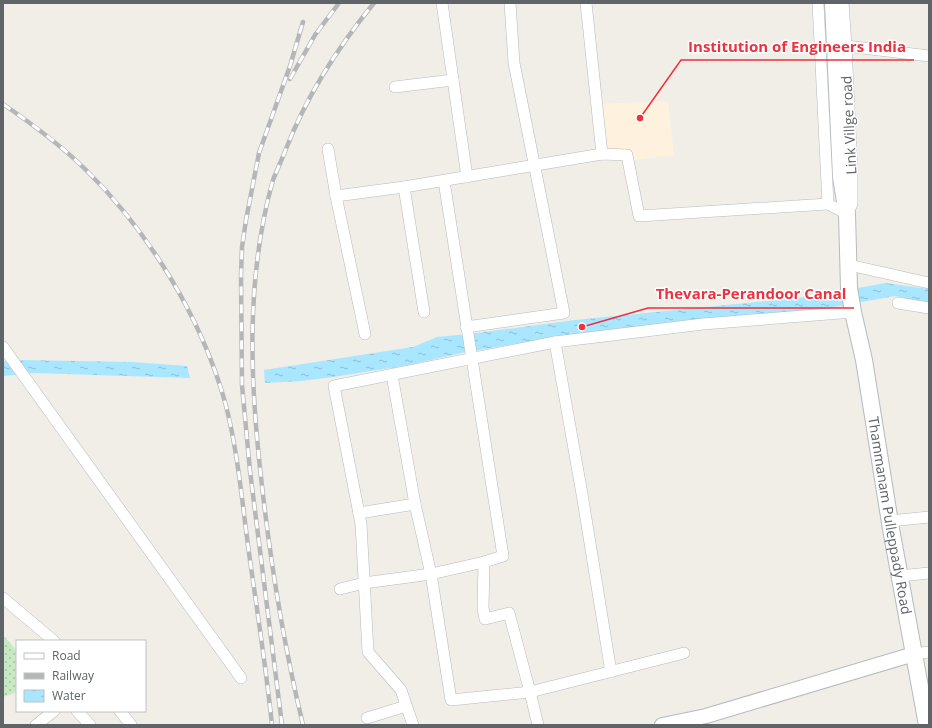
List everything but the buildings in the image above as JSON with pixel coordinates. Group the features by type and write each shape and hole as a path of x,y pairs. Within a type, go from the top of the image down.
{"main road":[{"name":"Thammanam Pulleppady Road","path":"833,3 841,177 847,214 849,288 852,309 864,360 899,576 921,653 926,715"}],"street":[{"path":"442,3 468,177"},
{"path":"467,330 564,313 514,63 510,3"},
{"path":"586,3 602,154"},
{"path":"818,3 828,204"},
{"name":"Link Villge road","path":"843,3 852,172 852,204 847,214"},
{"path":"846,46 929,56"},
{"path":"395,87 453,80"},
{"path":"328,149 336,196 365,334"},
{"path":"336,196 404,188 602,154 627,155 639,216 828,204 847,214"},
{"path":"340,590 364,583 431,574 484,562 503,556 470,355 444,181"},
{"path":"404,188 424,312"},
{"path":"849,265 929,283"},
{"path":"898,303 929,308"},
{"path":"412,725 402,690 368,652 361,524 334,386 392,375 470,355 555,342 703,324 852,309"},
{"path":"555,342 611,672"},
{"path":"6,352 28,380 241,678"},
{"path":"392,375 415,504 431,574 451,700 530,692 684,653"},
{"path":"359,513 415,504"},
{"path":"890,521 929,517"},
{"path":"484,562 483,608 485,619 509,613 538,725"},
{"path":"899,576 929,573"},
{"path":"3,598 53,640"},
{"path":"662,725 708,720 921,653"},
{"path":"366,718 406,706"},
{"path":"36,725 53,712"},
{"path":"78,712 90,725"},
{"path":"121,712 131,725"}],"shaded area":[{"path":"668,101 674,155 628,161 602,150 597,104"}],"green space":[{"path":"3,635 16,650 16,692 3,697"}],"water":[{"path":"885,283 929,289 929,303 895,296 822,309 550,338 461,353 409,365 333,377 265,383 264,370 413,347 437,337 575,320 816,296"},
{"path":"3,361 132,362 187,366 190,378 34,373 3,376"}],"railway":[{"path":"290,79 315,35 339,3"},
{"path":"303,725 290,666 274,576 258,448 253,371 252,332 254,294 264,218 273,180 294,129 324,72 374,3"},
{"path":"282,725 250,471 242,385 241,275 242,247 259,153 290,66 303,22"},
{"path":"3,104 67,152 109,194 131,220 170,277 202,339 215,370 225,402 233,439 272,725"}],"place":[{"name":"Institution of Engineers India","path":"640,118"},
{"name":"Thevara-Perandoor Canal","path":"582,327"}]}
